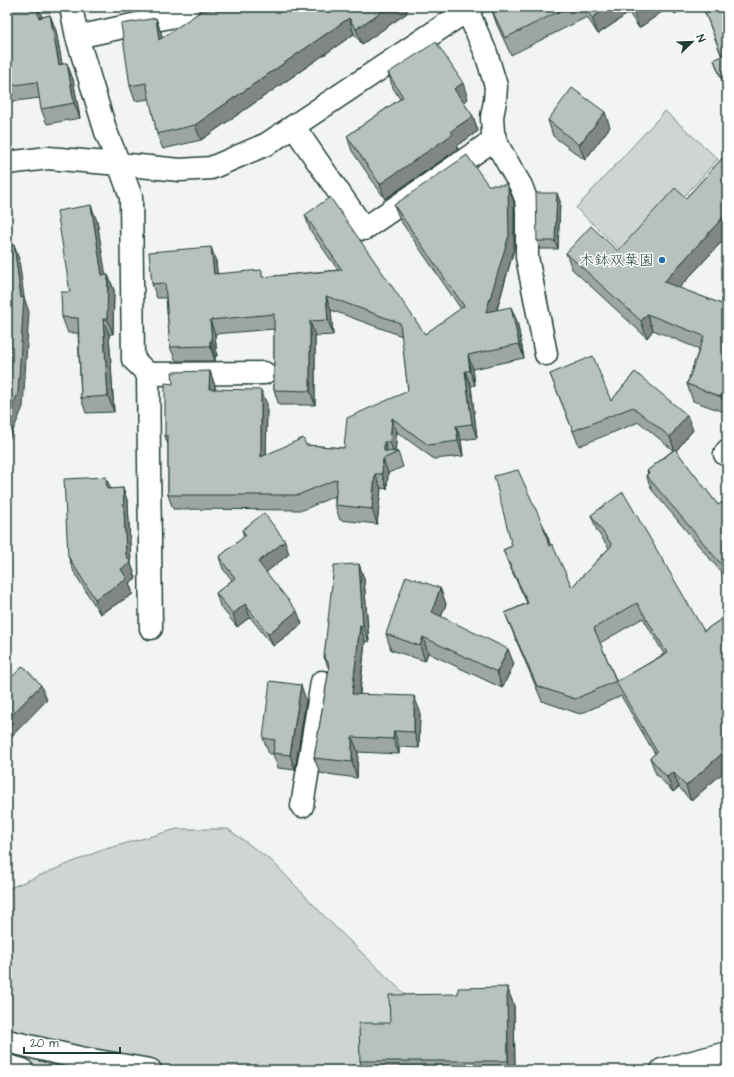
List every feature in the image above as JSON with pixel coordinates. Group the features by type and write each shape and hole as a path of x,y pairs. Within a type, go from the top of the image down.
{"street":[{"path":"71,7 77,37 106,132 131,197 133,359 148,374 152,628"},
{"path":"77,37 174,16 188,7"},
{"path":"7,163 48,158 180,170 211,168 268,144 470,8 496,86 492,117 493,133 499,148 521,186 526,199 527,257 546,354"},
{"path":"294,127 364,229 495,139"},
{"path":"148,374 264,373"},
{"path":"302,806 322,682"},
{"path":"7,1041 80,1058 150,1070"},
{"path":"662,1070 727,1053"},
{"path":"7,1066 22,1070"}],"shaded area":[{"path":"665,111 718,159 629,258 576,208"},
{"path":"177,829 228,829 273,862 329,921 449,1037 468,1070 7,1070 7,889 102,850"}],"building":[{"path":"7,7 37,7 39,18 50,15 59,65 67,63 74,103 41,109 37,82 7,86"},
{"path":"215,7 388,7 356,29 349,18 195,125 157,134 146,83 130,86 121,24 156,18 159,40 201,11 216,9"},
{"path":"568,7 505,38 491,8"},
{"path":"585,7 608,7 592,18"},
{"path":"630,7 639,7 633,11"},
{"path":"703,7 727,7 727,92 714,60 722,56"},
{"path":"436,42 463,83 454,89 473,116 451,131 453,134 380,184 347,136 403,97 388,73"},
{"path":"572,88 605,112 579,145 548,120"},
{"path":"727,120 727,130 723,123"},
{"path":"727,153 727,213 664,282 727,306 727,396 722,394 721,397 687,384 704,336 647,314 641,321 566,253 591,226 618,251 675,188 686,198"},
{"path":"467,155 488,185 508,185 509,235 486,312 511,307 519,344 468,355 470,371 465,371 472,424 456,426 458,441 428,445 392,418 390,442 384,442 384,451 398,452 383,459 382,474 375,474 372,509 335,505 337,479 298,495 168,495 168,436 165,436 165,383 173,384 172,372 210,371 209,389 261,390 261,457 303,438 306,445 344,448 347,418 408,391 400,323 326,296 328,320 310,321 310,391 274,390 274,314 210,320 212,341 210,341 210,346 170,347 165,283 152,284 149,252 211,247 214,274 262,270 262,277 342,270 305,215 330,197 425,334 464,306 394,205"},
{"path":"536,193 557,193 555,241 537,241"},
{"path":"91,205 102,275 108,275 107,319 103,319 108,396 81,398 78,318 62,317 61,292 70,292 57,211"},
{"path":"14,245 21,298 24,297 18,393 7,418 7,246"},
{"path":"593,356 611,401 635,372 687,415 670,437 633,407 573,431 550,374"},
{"path":"675,449 718,505 724,501 727,505 727,571 646,475 649,473 647,471"},
{"path":"518,470 543,525 549,546 552,544 572,587 612,545 591,515 623,492 704,631 727,615 727,749 686,786 673,772 667,777 650,758 657,752 616,682 667,653 637,603 594,628 616,681 575,699 537,686 505,613 528,603 503,550 512,546 494,476"},
{"path":"106,477 107,489 123,488 126,555 131,563 121,569 127,579 95,599 68,556 64,479"},
{"path":"264,513 285,541 258,562 297,611 268,634 245,604 233,614 216,593 235,578 219,557 246,535 242,530"},
{"path":"359,564 363,626 360,625 352,694 414,696 414,732 394,731 393,739 352,737 352,762 314,758 329,669 328,662 324,657 334,565"},
{"path":"406,576 440,588 432,612 508,649 497,672 423,637 420,646 386,634"},
{"path":"23,666 41,685 7,720 7,673 12,677"},
{"path":"270,681 301,685 290,755 273,753 275,740 263,738"},
{"path":"507,987 508,1061 360,1061 359,1023 390,1023 389,995 458,994 458,988"}],"place":[{"name":"木鉢双葉園","path":"662,260"}]}
